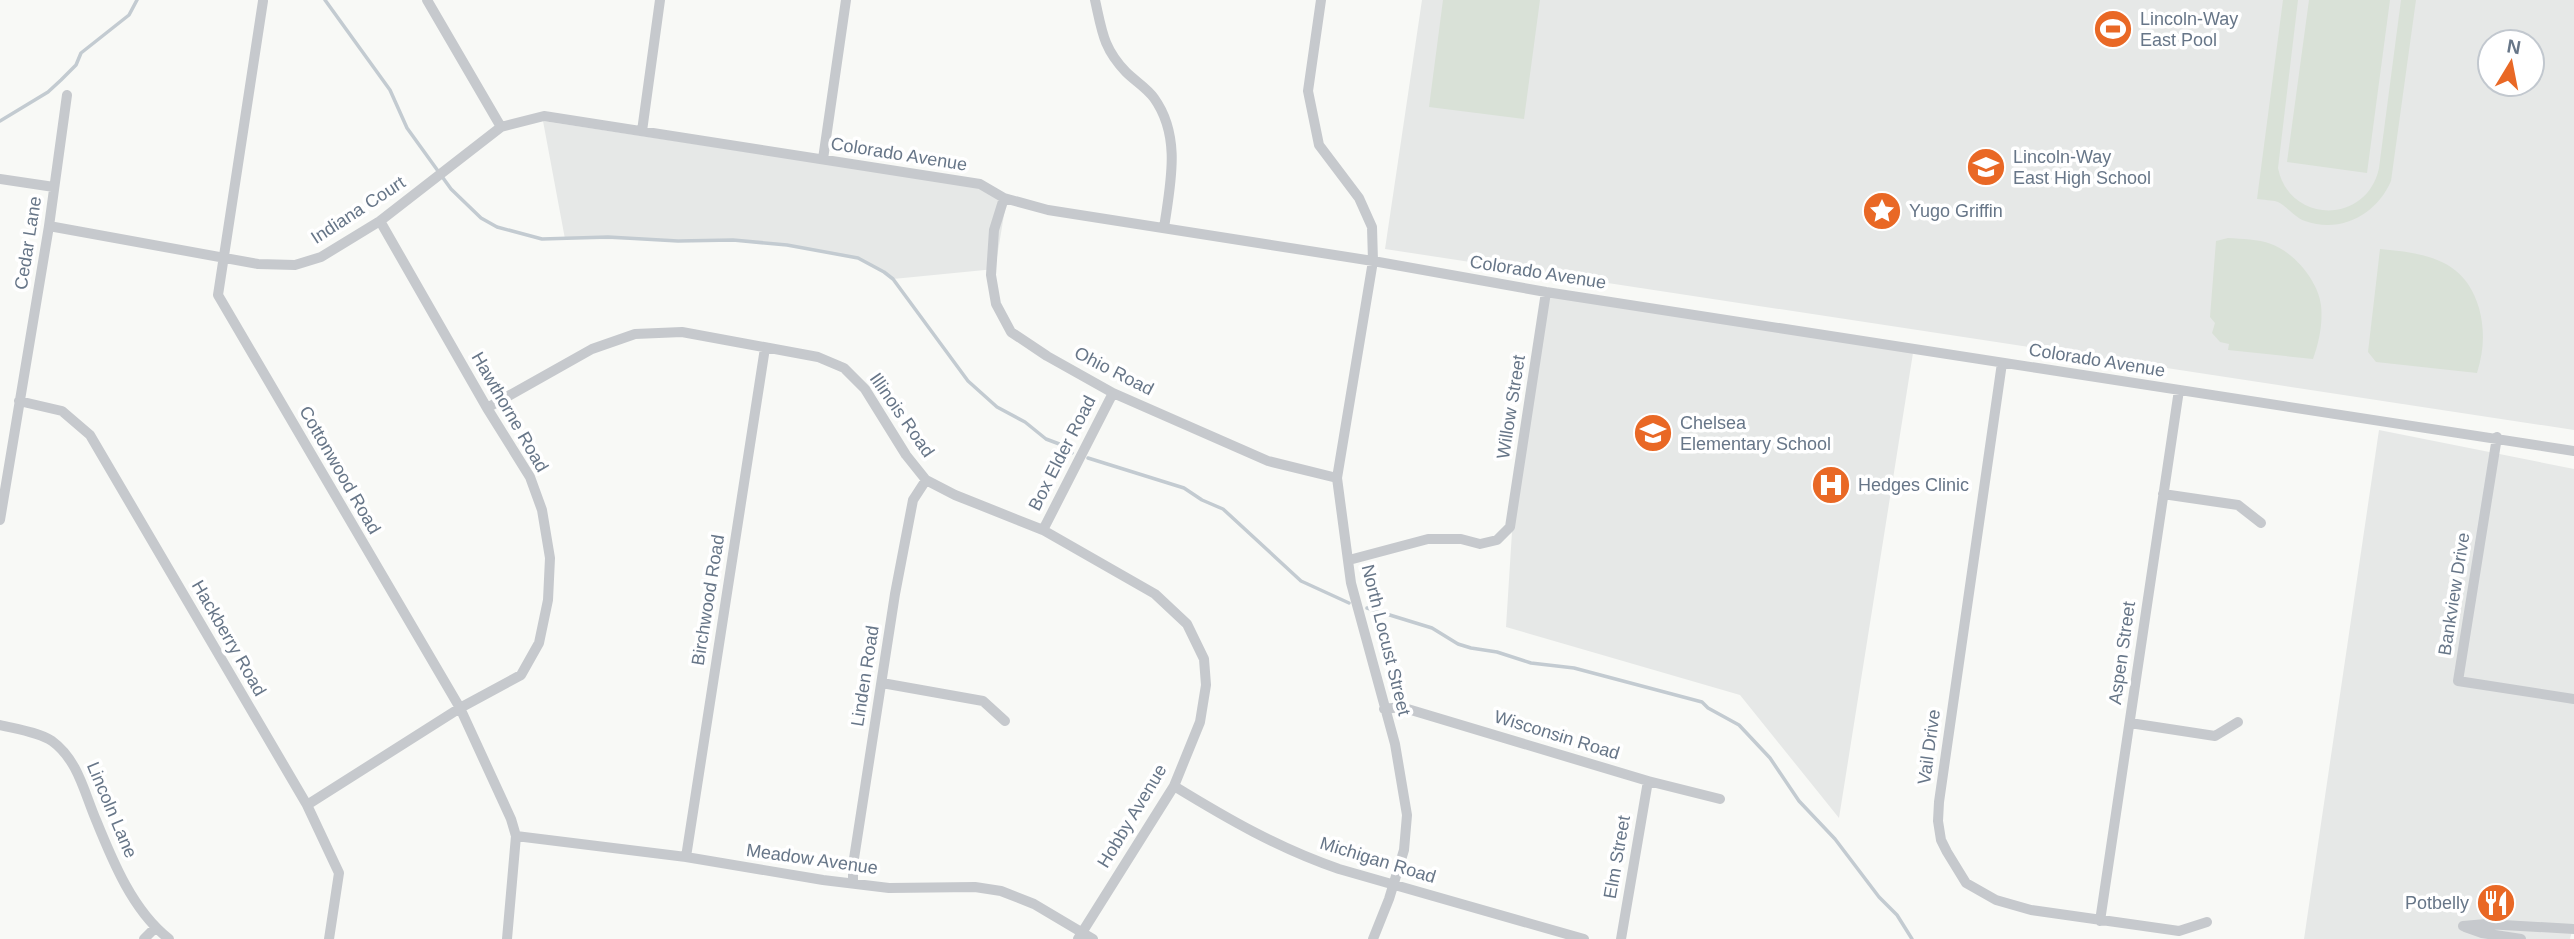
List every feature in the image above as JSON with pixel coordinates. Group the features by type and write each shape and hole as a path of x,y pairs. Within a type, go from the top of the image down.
{"street":[{"path":"427,0 501,127"},
{"path":"642,131 660,0"},
{"path":"822,159 846,0"},
{"path":"1095,0 1107,50 1154,97 1167,128 1174,159 1164,228"},
{"name":"North Locust Street","path":"1321,0 1308,90 1319,145 1359,198 1372,228 1373,261 1337,478 1351,583 1395,744 1407,815 1404,850 1373,939"},
{"name":"Cottonwood Road","path":"263,1 218,295 460,708 511,819 516,836 507,939"},
{"name":"Cedar Lane","path":"0,520 68,95"},
{"name":"Colorado Avenue","path":"501,127 544,116 822,159 980,184 1004,198 1048,210 1373,261 1546,292 2574,451"},
{"name":"Indiana Court","path":"49,226 258,264 295,265 321,257 380,221 501,127"},
{"path":"0,179 54,187"},
{"name":"Ohio Road","path":"1004,198 994,230 990,275 996,304 1011,332 1112,393 1268,461 1337,478"},
{"name":"Hawthorne Road","path":"307,805 460,708 521,675 539,643 548,600 550,558 542,510 530,477 487,408 380,221"},
{"name":"Willow Street","path":"1349,560 1428,539 1461,539 1480,544 1497,540 1510,527 1546,292"},
{"name":"Illinois Road","path":"487,408 592,349 635,334 682,332 818,357 844,368 865,389 906,455 926,480 955,495 1043,530 1155,594 1187,624"},
{"name":"Birchwood Road","path":"685,857 765,348"},
{"name":"Vail Drive","path":"2002,363 1939,802 1940,831 1947,852 1966,883 1996,901 2017,907 2179,931 2207,922"},
{"name":"Aspen Street","path":"2100,921 2179,390"},
{"name":"Box Elder Road","path":"1043,530 1112,393"},
{"name":"Hackberry Road","path":"19,401 62,411 90,435 307,805 339,873 329,939"},
{"name":"Bankview Drive","path":"2497,437 2458,681 2574,699"},
{"name":"Linden Road","path":"853,883 853,865 913,500 926,480"},
{"path":"2163,494 2238,505 2261,523"},
{"name":"Hobby Avenue","path":"1079,936 1174,786 1200,722 1206,685 1204,660 1187,624"},
{"path":"882,683 984,701 1005,721"},
{"name":"Wisconsin Road","path":"1384,709 1401,706 1648,781 1720,799"},
{"path":"2130,723 2215,736 2238,722"},
{"name":"Lincoln Lane","path":"0,725 51,740 74,764 112,858 129,890 155,928 169,939"},
{"name":"Elm Street","path":"1621,939 1648,781"},
{"name":"Michigan Road","path":"1174,786 1275,844 1339,869 1584,939"},
{"name":"Meadow Avenue","path":"516,836 685,857 889,888 975,887 1001,891 1034,904 1079,936 1093,939"},
{"path":"2521,939 2482,933 2463,926 2486,924 2574,929"},
{"path":"144,939 155,928"}],"shaded area":[{"name":"Lincoln-Way East High School","path":"1422,0 2574,0 2574,430 1385,249"},
{"path":"1443,0 1540,0 1524,119 1429,107"},
{"path":"2283,0 2298,0 2278,168 2285,186 2297,200 2312,208 2328,210 2345,208 2360,200 2372,187 2379,168 2401,0 2416,0 2391,181 2385,193 2367,212 2344,223 2332,225 2305,221 2278,202 2257,199"},
{"path":"2309,0 2390,0 2367,173 2287,162"},
{"path":"543,121 979,187 1006,203 995,269 893,279 858,258 786,245 733,240 565,239"},
{"path":"2228,238 2271,244 2304,268 2315,286 2321,305 2320,333 2313,359 2228,350 2229,344 2220,342 2212,333 2215,323 2210,317 2216,241"},
{"path":"2380,249 2412,253 2441,262 2464,279 2473,292 2482,324 2482,349 2477,373 2376,362 2368,352"},
{"name":"Chelsea Elementary School","path":"1549,295 1913,353 1839,818 1740,695 1506,627 1512,532"},
{"path":"2379,430 2574,469 2574,923 2570,939 2304,939"}],"waterway":[{"path":"0,121 48,92 76,65 81,53 129,15 137,0"},
{"path":"325,0 390,90 407,128 451,189 481,218 497,227 542,239 608,237 678,241 733,240 787,245 858,258 893,279 968,381 997,407 1072,453"},
{"path":"1088,458 1184,488 1223,509 1301,581 1349,603"},
{"path":"1367,608 1432,628 1458,644 1471,648 1497,652 1531,663 1574,668 1702,702 1739,725 1770,758 1799,801 1835,839 1879,897 1897,915 1912,939"}],"place":[{"name":"Lincoln-Way East Pool","path":"2113,29"},
{"name":"Lincoln-Way East High School","path":"1986,167"},
{"name":"Yugo Griffin","path":"1882,211"},
{"name":"Chelsea Elementary School","path":"1653,433"},
{"name":"Hedges Clinic","path":"1831,485"},
{"name":"Potbelly","path":"2496,903"}]}
